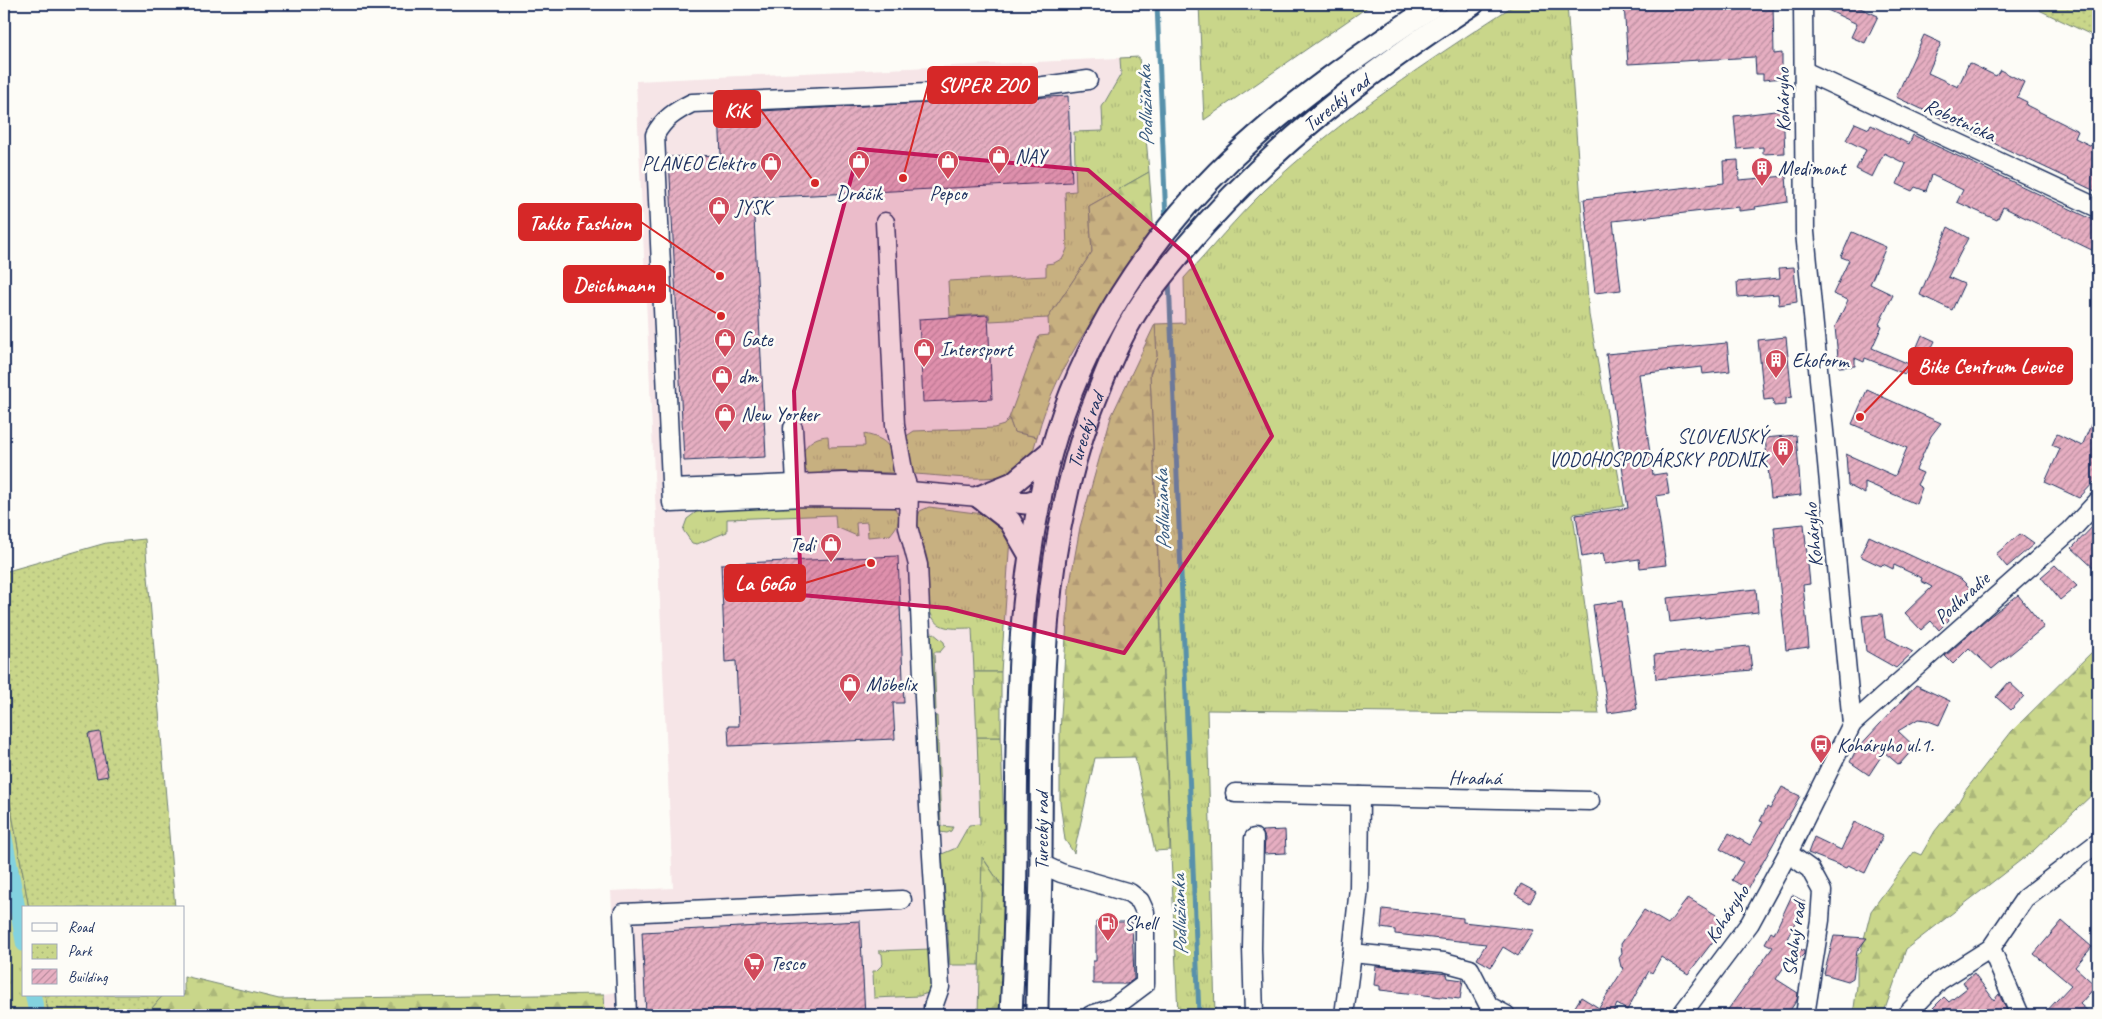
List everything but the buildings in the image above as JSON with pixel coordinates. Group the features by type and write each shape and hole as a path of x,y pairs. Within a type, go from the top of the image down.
{"main road":[{"name":"Turecký rad","path":"1011,1015 1016,878 1017,712 1029,554 1051,451 1077,379 1131,277 1180,214 1231,159 1307,94 1355,58 1436,4"},
{"name":"Turecký rad","path":"1037,1015 1041,864 1041,730 1050,584 1064,505 1083,436 1100,387 1130,322 1156,283 1236,191 1279,150 1328,108 1381,67 1473,4"},
{"path":"979,497 1013,483 1051,451"},
{"path":"1013,483 1040,499 1064,505"},
{"path":"979,497 1026,503 1040,499"},
{"path":"979,497 1010,520 1029,554"}],"street":[{"name":"Koháryho","path":"1681,1015 1750,922 1788,853 1852,724 1805,232 1803,4"},
{"name":"Robotnícka","path":"1804,71 2098,208"},
{"path":"979,497 909,491 895,484 844,482 800,490 672,496 655,135 660,126 672,113 692,103 1022,89 1088,80"},
{"path":"885,222 895,425 904,476 909,491 908,527 918,565 919,581 929,814 940,987 933,1007 933,1015"},
{"path":"793,428 800,490"},
{"name":"Podhradie","path":"1852,724 2071,530 2098,501"},
{"name":"Hradná","path":"1234,793 1590,801"},
{"path":"1344,1015 1359,888 1360,796"},
{"path":"1254,838 1252,948 1254,1015"},
{"path":"1906,1015 1939,981 1991,948 2024,898 2077,857 2098,844"},
{"name":"Skalný rad","path":"1788,853 1810,869 1822,891 1820,920 1805,1015"},
{"path":"1041,864 1061,873 1130,893 1140,901 1145,912 1145,984 1113,1012 1091,1015"},
{"path":"627,1015 623,913 902,900"},
{"path":"1991,948 2020,1015"},
{"path":"1352,953 1444,962 1470,969 1489,1006 1506,1015"}],"highlighted area":[{"path":"859,149 1088,170 1188,256 1272,436 1124,653 947,608 801,595 794,391"}],"shaded area":[{"path":"1139,57 1154,234 1091,321 1061,372 1041,421 1010,548 1002,642 1001,711 1006,892 1001,1015 605,1015 604,994 617,992 611,891 673,888 636,81"}],"green space":[{"path":"1199,4 1372,4 1204,120"},
{"path":"1516,4 1567,4 1589,315 1624,506 1573,514 1599,714 1207,710 1215,1015 1178,1015 1150,374 1157,356 1155,324 1185,323 1184,278 1254,201 1293,165 1323,139 1385,92"},
{"path":"2042,4 2098,4 2098,38 2039,10"},
{"path":"1139,57 1149,172 1089,206 1092,252 1048,318 990,321 989,314 950,316 948,281 1046,276 1046,264 1054,263 1063,258 1067,249 1065,192 1076,191 1074,132 1103,131 1102,107 1121,74 1120,58"},
{"path":"1149,172 1154,234 1102,306 1071,356 1057,382 1037,437 1014,432 1009,418 1039,336 1049,335 1048,318 1092,252 1089,206"},
{"path":"1155,324 1157,356 1150,374 1170,850 1155,851 1135,757 1095,758 1074,853 1065,840 1060,802 1060,732 1069,589 1080,527 1111,417"},
{"path":"1009,418 1014,432 1037,437 1031,458 1004,475 973,478 914,474 907,465 905,437 914,431 994,428 1004,425"},
{"path":"864,434 885,442 893,457 895,473 823,471 818,477 810,474 805,469 802,455 805,448 811,442 828,436 829,447 865,446"},
{"path":"888,502 896,510 899,518 897,526 890,535 868,537 867,522 856,523 857,536 836,527 835,515 727,519 727,532 697,544 692,543 683,530 687,519 703,507"},
{"path":"929,507 991,515 1010,537 1001,672 974,672 972,628 945,627 933,618 928,599 927,557 918,525 920,511"},
{"path":"145,539 175,906 29,906 4,776 4,572 106,543"},
{"path":"933,633 944,642 945,646 940,652 934,652 936,710 933,710 930,634"},
{"path":"2098,646 2098,789 2034,850 1906,949 1883,1015 1853,1015 1857,986 1857,956 1861,951 1871,911 1914,852 1921,855 1935,831 2012,731"},
{"path":"974,672 1001,672 1001,737 977,737"},
{"path":"934,716 937,716 941,826 953,827 947,833 940,832 938,827"},
{"path":"977,737 1001,737 1006,892 983,858 979,965 950,965 942,854 956,848 969,825 980,824"},
{"path":"4,776 29,906 22,906 22,996 45,996 49,1015 10,1015 4,986"},
{"path":"982,857 1006,892 1001,1015 956,1015 955,1011 978,1014"},
{"path":"930,949 931,992 919,996 874,998 873,971 876,971 883,964 882,954 878,951"},
{"path":"185,976 279,999 604,994 605,1015 146,1015 162,996 185,996"},
{"path":"45,996 162,996 146,1015 49,1015"}],"waterway":[{"name":"Podlužianka","path":"1157,4 1166,221"},
{"name":"Podlužianka","path":"1169,279 1199,1015"},
{"path":"4,835 22,933"},
{"path":"33,996 37,1015"}],"place":[{"name":"NAY","path":"999,175"},
{"name":"SUPER ZOO","path":"903,178"},
{"name":"Dráčik","path":"859,180"},
{"name":"Pepco","path":"948,180"},
{"name":"PLANEO Elektro","path":"771,182"},
{"name":"KiK","path":"815,183"},
{"name":"Medimont","path":"1762,187"},
{"name":"JYSK","path":"719,226"},
{"name":"Takko Fashion","path":"720,276"},
{"name":"Deichmann","path":"721,316"},
{"name":"Gate","path":"725,358"},
{"name":"Intersport","path":"924,368"},
{"name":"Ekoform","path":"1776,379"},
{"name":"dm","path":"722,395"},
{"name":"Bike Centrum Levice","path":"1860,417"},
{"name":"New Yorker","path":"725,433"},
{"name":"SLOVENSKÝ VODOHOSPODÁRSKY PODNIK","path":"1783,467"},
{"name":"Tedi","path":"831,563"},
{"name":"La GoGo","path":"871,563"},
{"name":"Möbelix","path":"850,703"},
{"name":"Koháryho ul.1.","path":"1821,764"},
{"name":"Shell","path":"1108,942"},
{"name":"Tesco","path":"754,982"}]}
